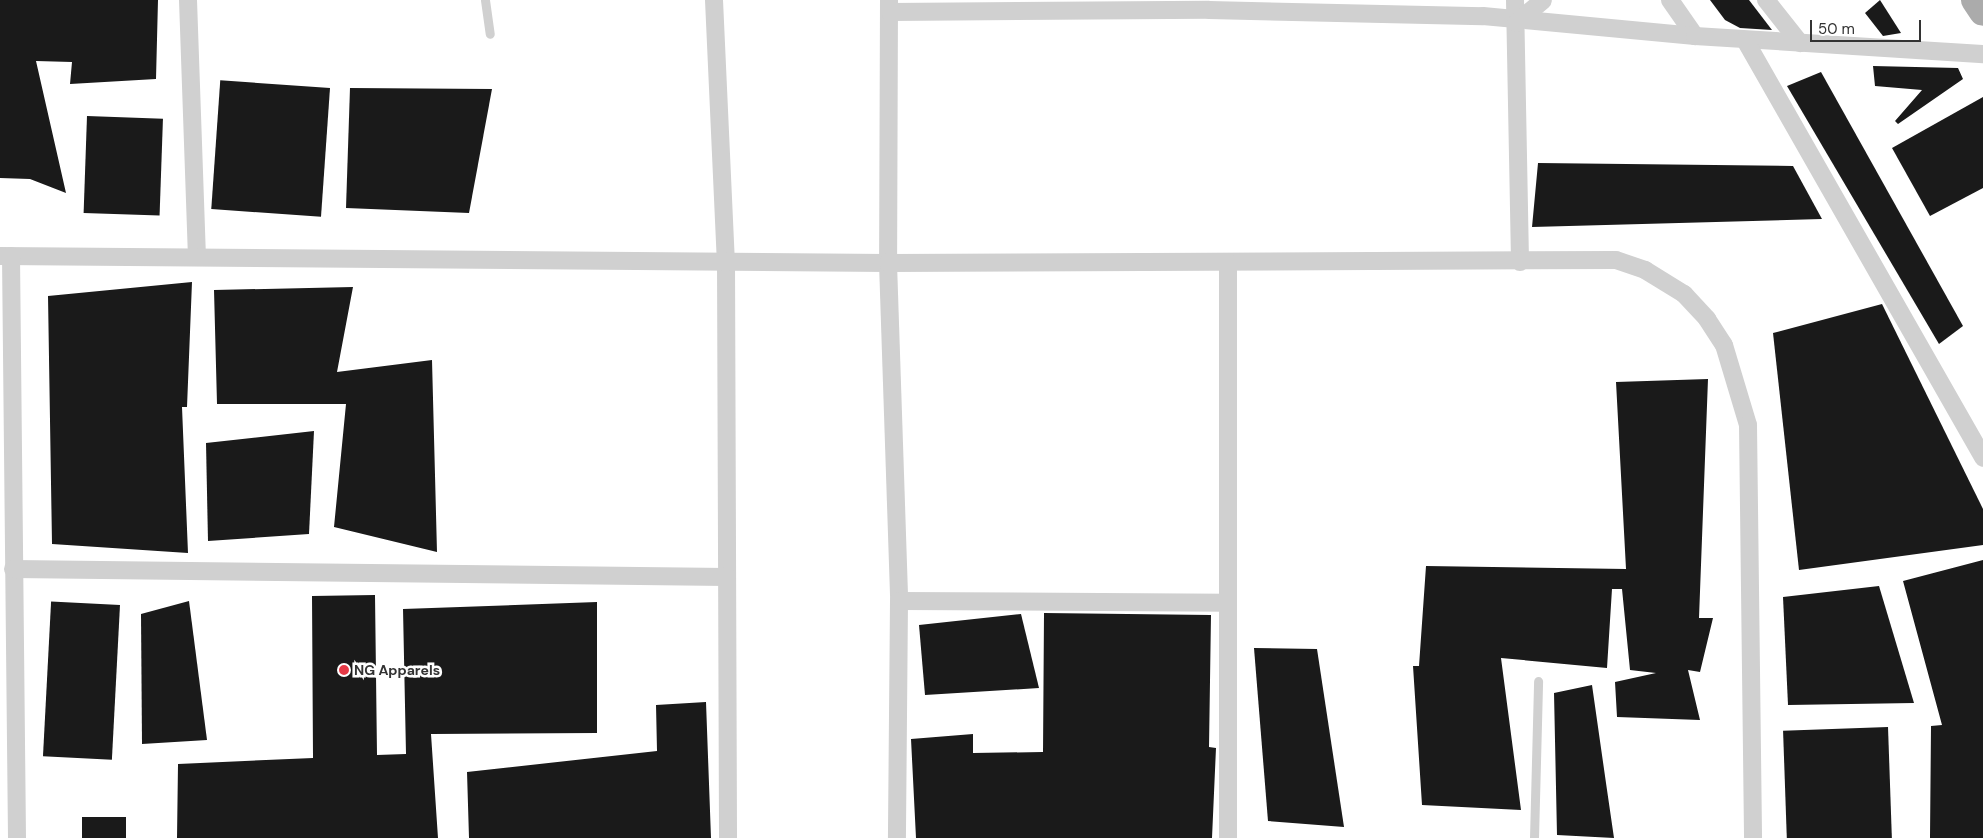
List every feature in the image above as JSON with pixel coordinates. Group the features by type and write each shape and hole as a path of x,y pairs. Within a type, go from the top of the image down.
{"main road":[{"path":"1975,0 1983,12"}],"street":[{"path":"188,0 196,254"},
{"path":"714,0 726,261 728,838"},
{"path":"1515,0 1520,262"},
{"path":"1516,23 1543,0"},
{"path":"1670,0 1696,36"},
{"path":"1766,0 1800,43"},
{"path":"897,838 899,602 888,263 889,6 1210,5 1483,16 1516,23 1745,40 1983,54"},
{"path":"1745,40 1983,458"},
{"path":"18,838 6,256 196,254 888,263 1520,262 1616,260 1645,270 1684,294 1724,345 1748,425 1753,838"},
{"path":"1228,263 1228,838"},
{"path":"13,569 727,577"},
{"path":"899,602 1228,603"}],"lane":[{"path":"486,0 490,34"},
{"path":"1534,838 1538,681"}],"building":[{"path":"0,0 158,0 156,79 70,84 72,62 36,61 66,193 30,179 0,178"},
{"path":"1710,0 1749,0 1772,30 1740,28 1725,20"},
{"path":"1880,0 1901,33 1883,36 1865,13"},
{"path":"1873,66 1958,68 1963,79 1898,124 1895,121 1922,90 1875,86"},
{"path":"1821,72 1963,326 1939,344 1787,86"},
{"path":"220,80 330,88 321,217 211,209"},
{"path":"350,88 492,89 469,213 346,208"},
{"path":"1983,97 1983,188 1930,216 1892,148"},
{"path":"87,116 163,119 160,216 84,213"},
{"path":"1538,163 1793,166 1822,219 1532,227"},
{"path":"192,282 187,407 182,407 188,553 52,544 48,296"},
{"path":"353,287 337,372 432,360 437,552 334,527 346,404 217,404 214,290"},
{"path":"1882,304 1983,509 1983,545 1799,570 1773,333"},
{"path":"1708,379 1699,618 1713,618 1700,672 1688,670 1700,720 1617,717 1615,682 1656,673 1630,670 1622,589 1612,589 1607,668 1501,658 1521,810 1422,805 1413,666 1419,666 1426,566 1626,569 1616,382"},
{"path":"314,431 309,534 208,541 206,443"},
{"path":"1983,560 1983,838 1930,838 1931,726 1942,725 1903,581"},
{"path":"1879,586 1914,703 1788,705 1783,597"},
{"path":"375,595 377,755 406,754 403,609 597,602 597,733 431,734 438,838 177,838 178,764 313,758 312,596"},
{"path":"51,601 120,605 112,760 43,756"},
{"path":"189,601 207,740 142,744 141,614"},
{"path":"1044,613 1211,615 1209,747 1216,748 1212,838 916,838 911,739 973,734 973,753 1043,752"},
{"path":"1021,614 1039,688 925,695 919,625"},
{"path":"1254,648 1317,649 1344,827 1268,821"},
{"path":"1592,685 1614,838 1557,835 1554,693"},
{"path":"706,702 711,838 469,838 467,772 657,751 656,705"},
{"path":"1888,727 1892,838 1787,838 1783,731"},
{"path":"82,817 126,817 126,838 82,838"}],"place":[{"name":"NG Apparels","path":"344,670"}]}
